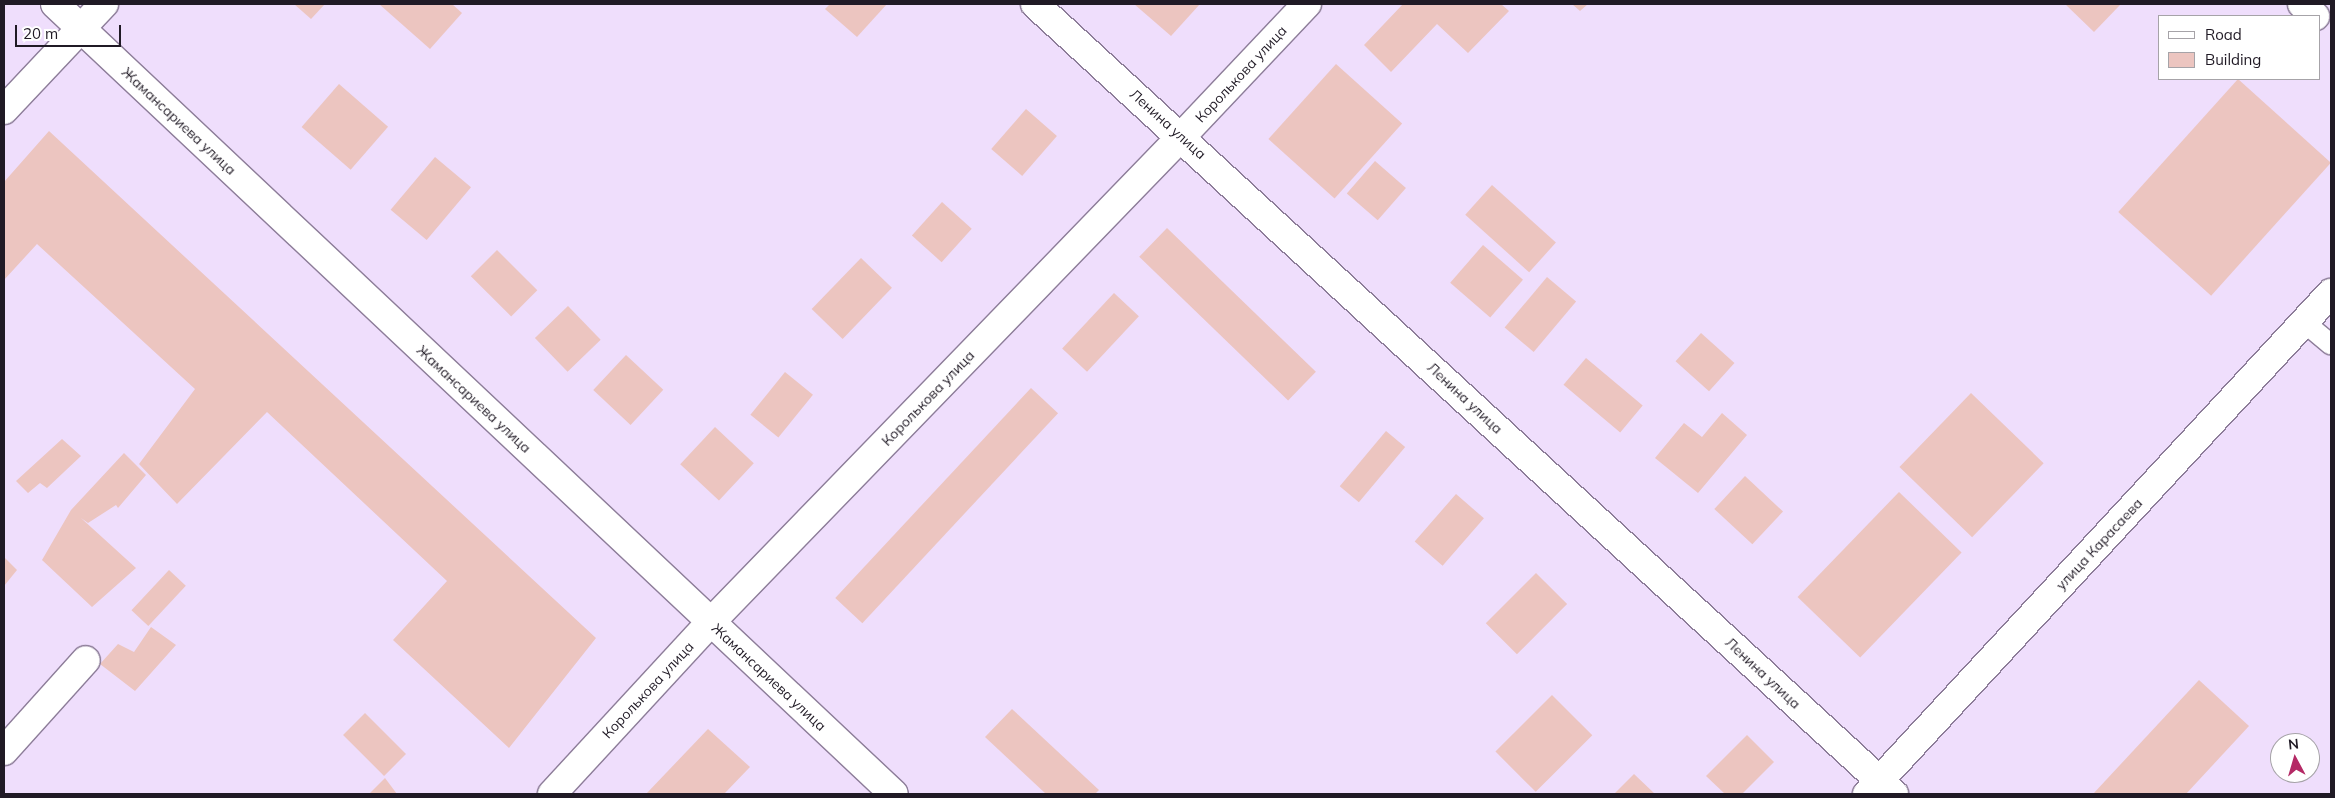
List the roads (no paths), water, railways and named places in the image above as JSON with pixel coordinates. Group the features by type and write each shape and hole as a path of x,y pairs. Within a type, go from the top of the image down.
{"street":[{"name":"Жамансариева улица","path":"55,4 710,623 894,794"},
{"path":"4,110 104,4"},
{"name":"Ленина улица","path":"1035,4 1182,136 1880,790"},
{"name":"Королькова улица","path":"552,794 710,623 1182,136 1307,4"},
{"path":"2302,4 2314,15"},
{"path":"2320,21 2331,31"},
{"name":"улица Карасаева","path":"1880,790 2331,293"},
{"path":"4,751 86,660"}],"lane":[{"path":"2304,322 2331,345"}]}
